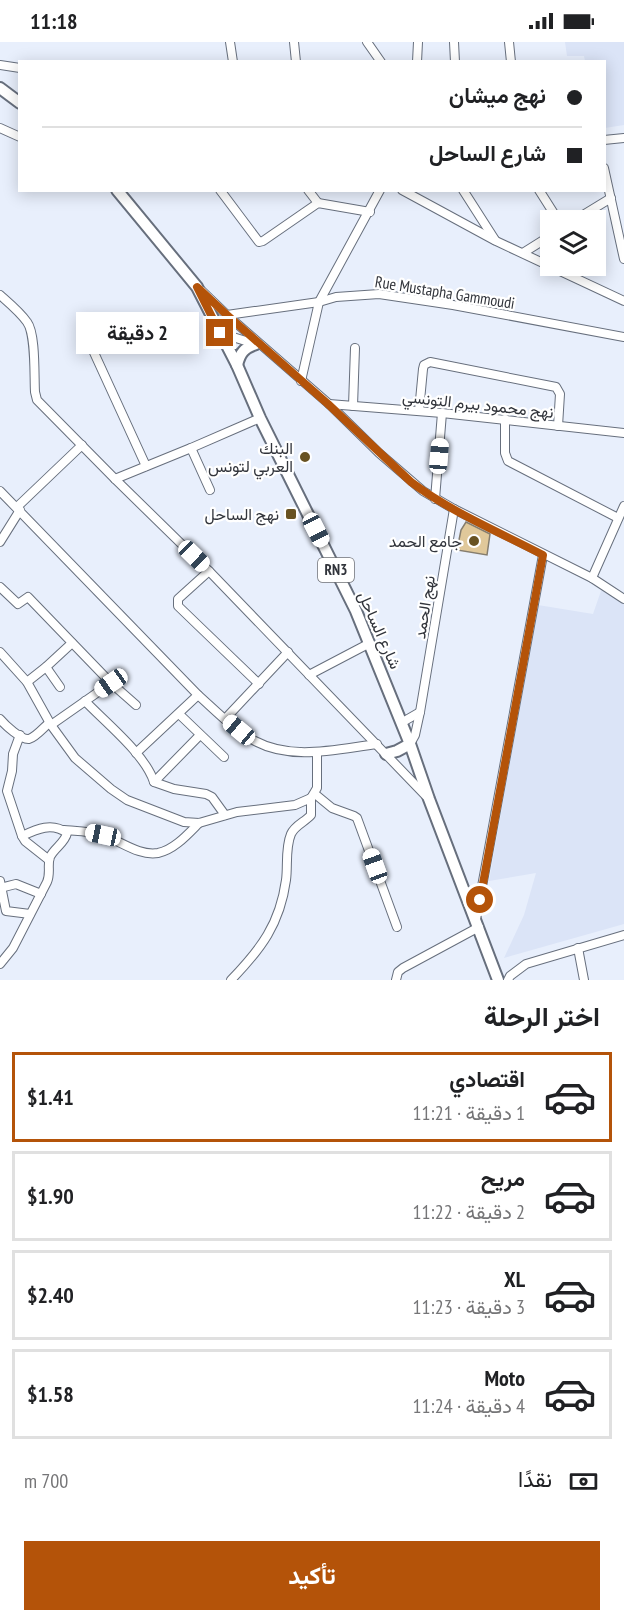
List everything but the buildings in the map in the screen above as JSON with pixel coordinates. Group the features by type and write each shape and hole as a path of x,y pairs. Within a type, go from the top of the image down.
{"main road":[{"path":"0,88 18,102"},
{"name":"شارع الساحل","path":"119,192 197,287 356,611 410,744 498,980"},
{"path":"237,365 239,355 243,351 259,345"},
{"path":"386,754 410,744"}],"street":[{"path":"230,42 233,60"},
{"path":"294,42 296,60"},
{"path":"367,42 380,60"},
{"path":"417,60 418,42"},
{"path":"454,42 455,60"},
{"path":"509,42 511,60"},
{"path":"0,64 16,67"},
{"path":"0,69 16,67"},
{"path":"0,128 18,136"},
{"path":"606,140 624,138"},
{"path":"606,177 624,259"},
{"path":"222,192 259,242 318,203"},
{"path":"310,192 318,203 370,212"},
{"path":"301,381 319,303 379,192"},
{"path":"406,192 496,241 624,301"},
{"path":"464,192 496,241"},
{"path":"540,192 552,210"},
{"path":"591,210 611,198"},
{"path":"523,253 540,242"},
{"path":"197,287 411,482 435,499 592,578 624,599"},
{"name":"Rue Mustapha Gammoudi","path":"227,315 319,303 336,297 379,294 453,305 624,337"},
{"path":"0,295 25,319 30,327 36,398 209,571 429,799"},
{"path":"220,333 259,345"},
{"path":"91,346 146,466"},
{"path":"353,405 355,348"},
{"path":"419,411 423,369 424,365 430,362 556,387 560,394 558,426"},
{"name":"نهج محمود بيرم التونسي","path":"328,404 442,412 624,434"},
{"path":"435,499 442,412"},
{"path":"115,479 260,418"},
{"path":"505,419 505,453 508,461 618,518"},
{"path":"0,542 18,509 82,445"},
{"path":"191,448 210,490"},
{"path":"0,491 198,694 254,741 269,748 284,751 317,752 377,744"},
{"path":"592,578 624,506"},
{"name":"نهج الحمد","path":"410,744 415,735 420,712 454,509"},
{"path":"396,980 398,972 403,968 477,924 543,555"},
{"path":"209,571 178,599 178,606 259,684"},
{"path":"0,587 18,604 28,597 72,644 136,705"},
{"path":"309,675 370,643"},
{"path":"27,682 72,644"},
{"path":"0,651 27,682 50,724 75,758 127,800 184,822 199,823 254,809 295,805 313,796"},
{"path":"225,719 288,652"},
{"path":"46,667 60,687"},
{"path":"1,723 24,738 31,738 111,683"},
{"path":"136,753 198,694"},
{"path":"85,701 136,753 147,766 154,782 174,789 206,794 212,797 225,815"},
{"path":"401,723 420,712"},
{"path":"179,714 224,757"},
{"path":"20,735 13,754 7,791 22,836 50,860"},
{"path":"154,782 200,735"},
{"path":"231,980 272,930 283,899 288,843 292,832 310,815 318,781 317,752"},
{"path":"313,796 332,808 357,818 397,927"},
{"path":"22,836 43,827 59,828 103,835 129,847 157,853 178,842 199,823"},
{"path":"0,964 13,948 50,877 51,856 66,838 67,832 64,830"},
{"path":"30,914 3,914 0,885 16,884 41,894"},
{"path":"508,980 526,964 624,935"},
{"path":"578,948 584,980"}],"shaded area":[{"path":"565,42 624,42 624,125 606,128 606,60 585,60 584,56 567,56"},
{"path":"602,588 624,603 624,924 504,958 524,915 536,873 489,881 538,605 593,614"}],"place":[{"name":"البنك العربي لتونس","path":"305,457"},
{"name":"نهج الساحل","path":"291,514"},
{"name":"جامع الحمد","path":"474,541"}],"route":[{"path":"220,333 197,287 411,482 435,499 543,555 480,900"}]}
